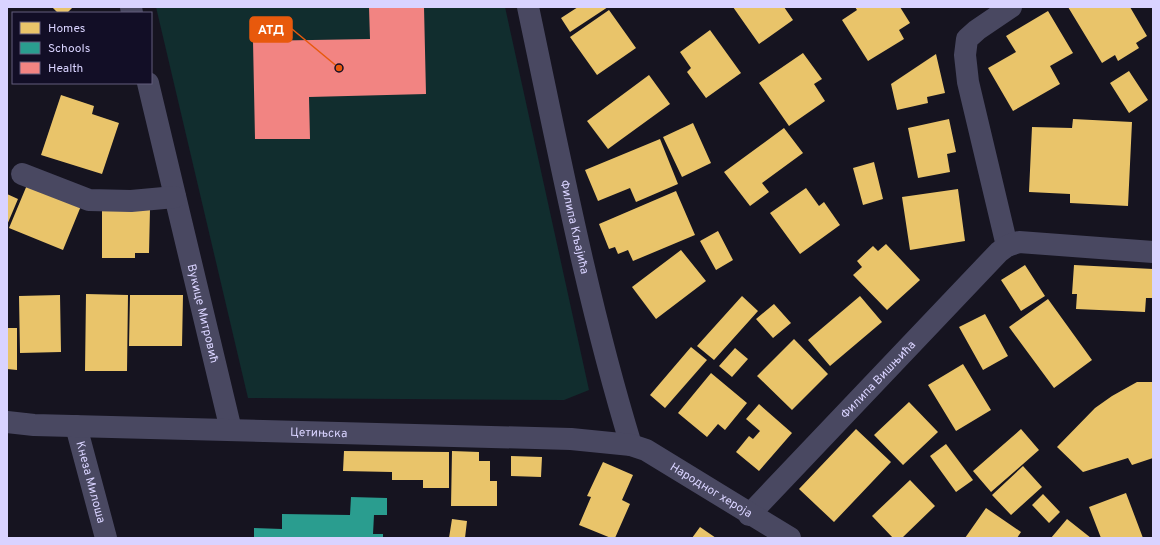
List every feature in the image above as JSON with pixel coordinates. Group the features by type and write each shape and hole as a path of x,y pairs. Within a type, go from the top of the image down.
{"street":[{"name":"Филипа Кљајића","path":"528,7 576,237 618,402 631,445"},
{"path":"1011,7 966,39 968,82 1007,246 1019,242 1153,252"},
{"name":"Вукице Митровић","path":"148,84 231,430"},
{"path":"22,174 89,200 131,201 175,197"},
{"name":"Филипа Вишњића","path":"749,514 999,252 1007,246"},
{"name":"Цетињска","path":"7,422 34,425 571,439 631,445"},
{"name":"Кнеза Милоша","path":"76,426 106,538"},
{"name":"Народног хероја","path":"631,445 646,450 790,538"}],"green space":[{"path":"156,7 505,7 589,390 564,400 248,398"}],"building: Homes":[{"path":"52,7 73,7 68,12 57,12"},
{"path":"578,7 608,7 570,32 561,18"},
{"path":"733,7 784,7 793,20 759,44"},
{"path":"855,7 900,7 910,23 899,30 904,39 868,61 842,20 857,10"},
{"path":"1068,7 1130,7 1147,36 1136,43 1139,48 1118,61 1115,55 1102,63"},
{"path":"609,10 636,48 597,75 570,37"},
{"path":"1048,11 1073,53 1050,66 1060,84 1013,111 988,68 1016,52 1006,36"},
{"path":"710,30 741,73 706,98 687,72 691,68 680,52"},
{"path":"803,53 822,79 814,84 825,101 789,126 759,83"},
{"path":"936,54 945,93 927,97 928,103 897,110 891,84"},
{"path":"1129,71 1148,100 1129,113 1110,83"},
{"path":"649,75 670,104 608,149 587,121"},
{"path":"61,95 94,106 92,114 119,123 102,174 41,155"},
{"path":"949,119 956,152 947,154 950,172 918,178 908,128"},
{"path":"1073,119 1132,122 1128,206 1070,203 1070,194 1029,192 1032,127 1072,128"},
{"path":"693,123 711,163 682,177 663,137"},
{"path":"784,128 803,153 762,183 769,192 750,206 724,172"},
{"path":"660,139 678,184 636,202 630,188 598,201 585,170"},
{"path":"874,162 883,199 863,205 853,168"},
{"path":"27,185 81,206 63,250 9,228"},
{"path":"806,188 819,206 824,202 840,225 800,254 770,213"},
{"path":"958,189 965,241 910,250 902,197"},
{"path":"676,191 695,235 633,261 628,250 618,254 615,247 609,249 599,224"},
{"path":"7,194 18,199 7,225"},
{"path":"102,209 150,209 149,253 135,253 135,258 102,258"},
{"path":"718,231 733,260 716,270 700,241"},
{"path":"886,244 920,280 887,310 853,275 862,267 857,261 873,246 878,251"},
{"path":"681,250 706,281 656,319 632,287"},
{"path":"1025,265 1045,296 1021,311 1001,280"},
{"path":"1074,265 1153,269 1153,298 1146,298 1145,312 1076,309 1077,294 1072,294"},
{"path":"86,294 128,295 127,371 85,371"},
{"path":"60,295 61,352 20,353 19,296"},
{"path":"130,295 183,295 182,346 129,346"},
{"path":"742,296 758,311 714,360 697,346"},
{"path":"860,296 882,322 830,366 808,340"},
{"path":"1048,299 1092,360 1054,388 1009,327"},
{"path":"774,304 791,323 773,338 756,319"},
{"path":"985,314 1008,356 983,370 959,327"},
{"path":"7,328 17,328 17,370 7,369"},
{"path":"794,339 828,374 792,410 757,376"},
{"path":"691,347 707,360 665,408 650,395"},
{"path":"735,348 748,359 732,377 719,366"},
{"path":"963,364 991,410 956,431 928,385"},
{"path":"711,373 747,403 725,430 718,424 707,437 678,413"},
{"path":"1137,382 1153,382 1153,458 1132,465 1128,458 1083,472 1057,447 1095,408 1112,396"},
{"path":"909,402 938,432 903,465 874,435"},
{"path":"759,404 792,433 759,471 736,452 749,436 753,439 760,431 746,419"},
{"path":"856,429 891,462 834,522 799,489"},
{"path":"1021,429 1039,450 991,492 973,471"},
{"path":"946,444 973,480 956,492 930,456"},
{"path":"344,451 449,452 449,488 423,488 423,480 392,480 392,472 343,471"},
{"path":"452,451 479,452 479,461 490,461 490,481 497,481 497,506 451,506"},
{"path":"511,456 542,457 541,477 511,476"},
{"path":"603,462 633,475 622,500 630,504 615,538 611,538 579,525 591,497 587,496"},
{"path":"1023,466 1042,487 1011,515 992,495"},
{"path":"910,480 935,506 902,538 893,538 872,516"},
{"path":"1126,493 1143,538 1101,538 1089,507"},
{"path":"1043,494 1060,512 1049,523 1032,505"},
{"path":"986,508 1021,532 1017,538 965,538"},
{"path":"452,519 467,521 465,538 449,538"},
{"path":"1067,519 1091,538 1051,538"},
{"path":"700,527 716,538 692,538"}],"building: Schools":[{"path":"351,497 387,498 387,515 374,515 373,534 383,534 383,538 254,538 254,528 282,529 282,514 350,515"}],"building: Health":[{"path":"369,7 424,7 426,94 309,97 310,139 255,139 253,41 370,39"}],"place":[{"name":"АТД","path":"339,68"}]}
